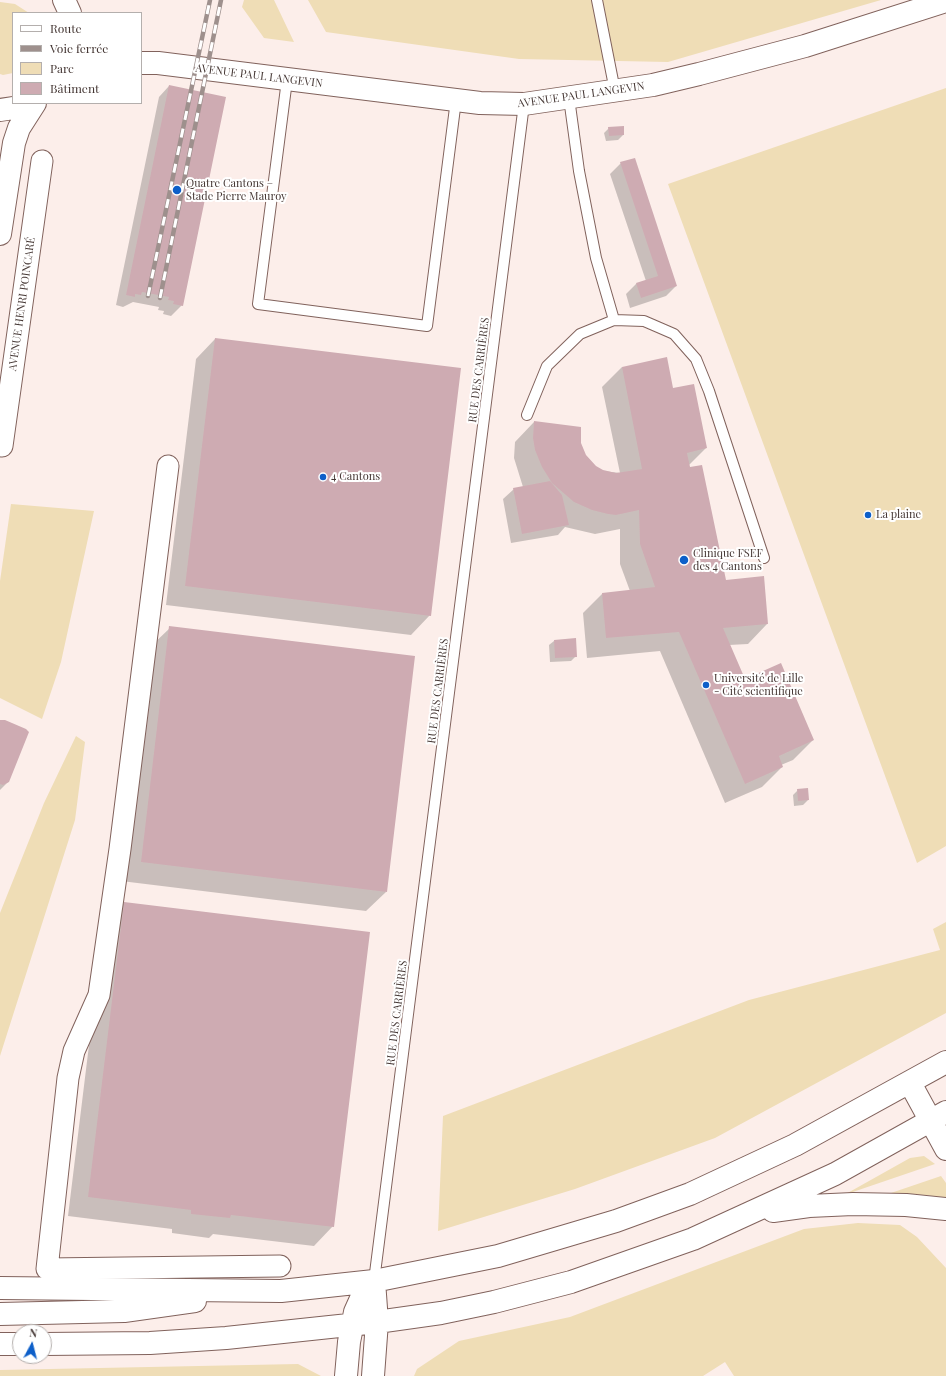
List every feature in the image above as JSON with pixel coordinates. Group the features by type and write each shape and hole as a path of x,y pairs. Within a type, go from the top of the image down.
{"main road":[{"path":"64,0 70,12"},
{"name":"AVENUE PAUL LANGEVIN","path":"147,62 456,100 502,105 524,104 615,91 699,74 805,46 946,1"},
{"path":"0,110 30,104"},
{"path":"0,234 14,143 19,128 32,104"},
{"path":"0,1288 251,1291 322,1288 374,1281 498,1256 616,1222 690,1194 759,1163 826,1129 946,1062"},
{"path":"910,1082 938,1117 946,1149"},
{"path":"52,1344 157,1342 351,1325 441,1313 494,1302 571,1282 656,1254 744,1217 835,1174 938,1117"},
{"path":"744,1217 809,1206 853,1204 927,1206 946,1209"},
{"path":"373,1376 377,1322 374,1281"},
{"path":"346,1376 351,1325 358,1303 364,1292 374,1281"},
{"path":"0,1314 124,1311 251,1291"},
{"path":"0,1344 12,1344"}],"street":[{"name":"AVENUE HENRI POINCARÉ","path":"2,446 42,161"},
{"path":"168,466 120,849 99,995 74,1051 68,1078 47,1269 280,1266"}],"lane":[{"path":"598,0 615,91"},
{"path":"287,80 258,304 427,326 456,100"},
{"path":"569,98 579,171 596,258 614,320"},
{"name":"RUE DES CARRIÈRES","path":"374,1281 524,104"},
{"path":"526,415 547,366 580,334 614,320 644,321 674,334 696,359 709,390 764,558"}],"green space":[{"path":"244,0 274,0 294,42 264,38 242,7"},
{"path":"308,0 881,0 668,62 519,59 326,32"},
{"path":"0,2 15,4 27,12 12,12 12,73 0,74"},
{"name":"La plaine","path":"946,88 946,846 917,863 668,184"},
{"path":"11,504 94,511 61,662 42,719 0,698 0,581"},
{"path":"76,736 85,742 75,820 0,1056 0,913 44,803"},
{"path":"946,922 946,1013 715,1138 575,1189 438,1231 443,1116 749,1000 940,950 933,929"},
{"path":"924,1156 935,1164 844,1195 910,1158"},
{"path":"941,1176 946,1183 946,1200 927,1195 888,1194"},
{"path":"858,1223 900,1225 917,1237 946,1268 946,1376 734,1376 725,1362 703,1376 414,1376 417,1369 459,1341 570,1317 804,1229"},
{"path":"298,1364 321,1376 0,1376 0,1370"}],"building":[{"name":"Quatre Cantons – Stade Pierre Mauroy","path":"169,85 226,97 183,306 173,304 174,301 168,300 169,297 142,292 141,295 135,294 135,297 126,295"},
{"path":"624,126 624,135 609,136 608,127"},
{"path":"635,158 677,286 641,298 636,283 658,276 620,162"},
{"name":"4 Cantons","path":"215,338 461,368 431,616 185,586"},
{"name":"Clinique FSEF des 4 Cantons","path":"667,357 673,388 694,384 707,448 687,453 690,467 702,465 726,580 764,576 768,624 723,628 745,679 781,663 814,740 779,756 783,767 745,784 679,632 606,638 602,593 655,587 640,544 639,510 616,515 592,510 574,502 552,483 542,467 535,450 533,438 534,421 581,427 581,443 586,455 596,466 603,470 616,473 642,469 622,367"},
{"path":"550,481 562,495 569,525 522,534 513,488"},
{"path":"169,626 415,656 387,892 141,862"},
{"path":"576,638 577,657 555,658 554,640"},
{"path":"0,720 5,720 26,729 29,732 9,782 3,785 0,784"},
{"path":"808,788 809,800 798,801 797,789"},
{"path":"124,902 370,932 334,1227 231,1215 230,1218 191,1214 191,1210 88,1197"}],"railway":[{"path":"148,296 210,0"},
{"path":"160,298 221,0"}],"place":[{"name":"Quatre Cantons – Stade Pierre Mauroy","path":"177,190"},
{"name":"4 Cantons","path":"323,477"},
{"name":"La plaine","path":"868,515"},
{"name":"Clinique FSEF des 4 Cantons","path":"684,560"},
{"name":"Université de Lille ‐ Cité scientifique","path":"706,685"}]}
